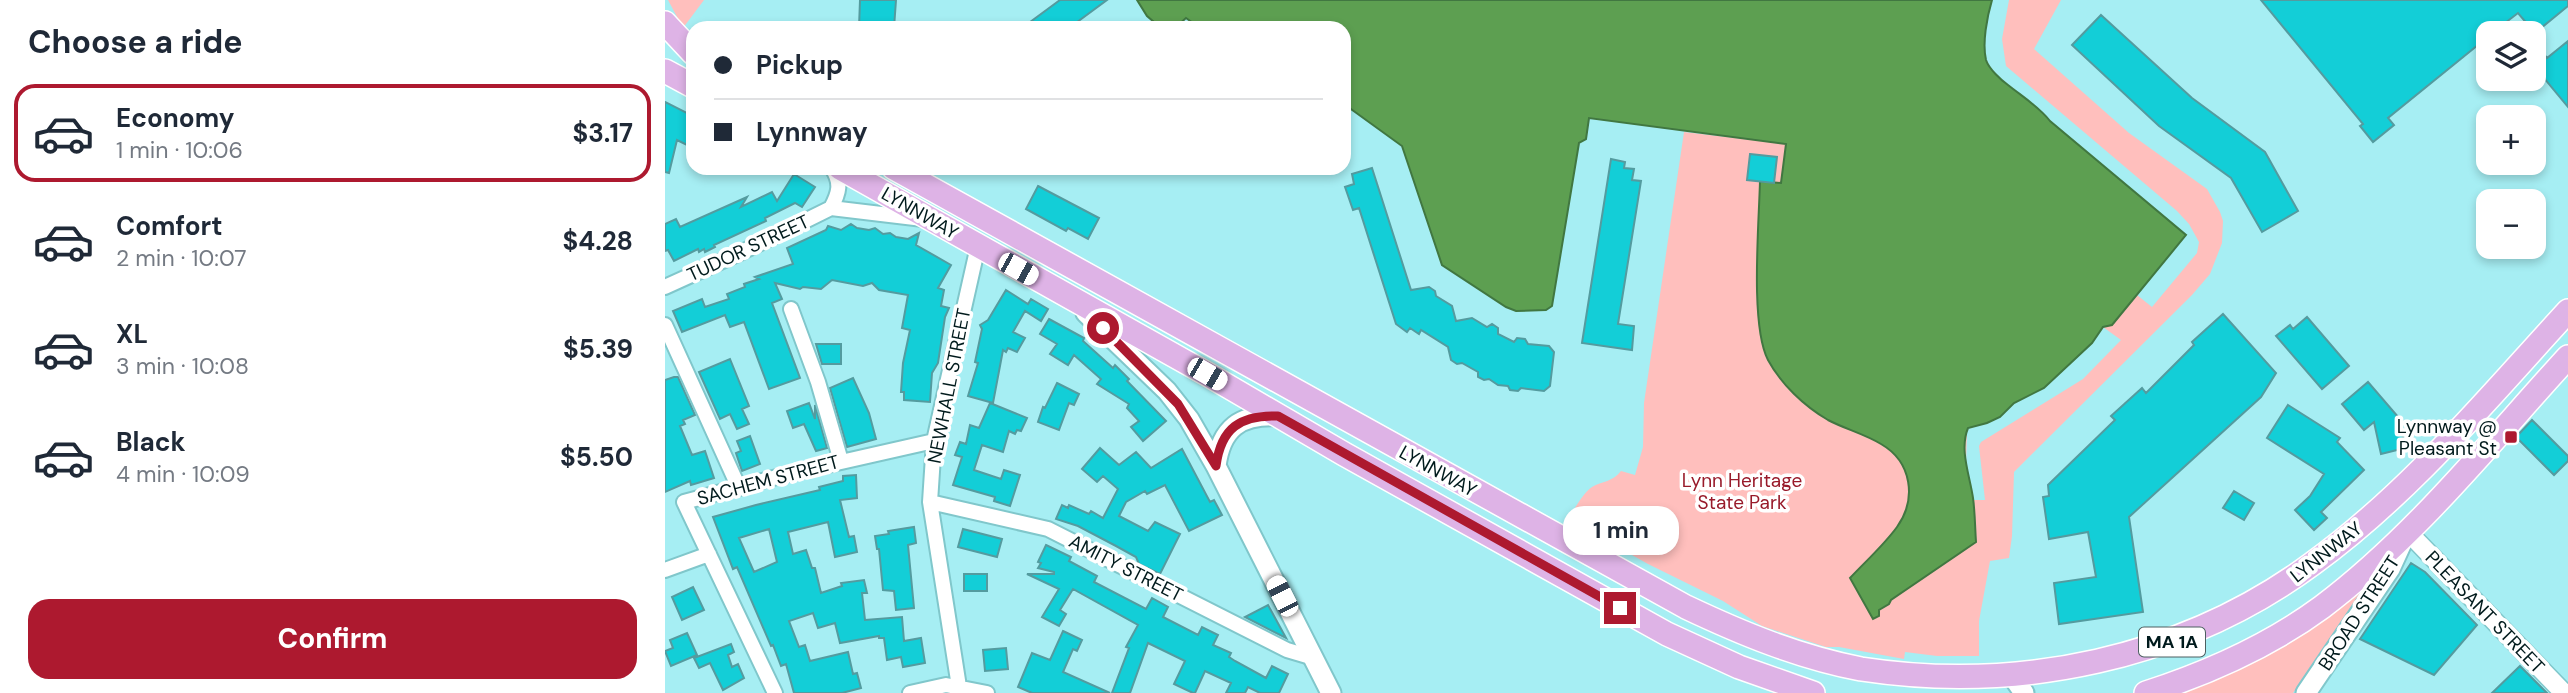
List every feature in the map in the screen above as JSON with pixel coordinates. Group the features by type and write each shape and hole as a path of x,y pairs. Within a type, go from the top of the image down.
{"highway":[{"path":"665,23 686,46"},
{"path":"665,71 686,82"},
{"name":"LYNNWAY","path":"852,175 1679,640 1739,667 1813,693"},
{"name":"LYNNWAY","path":"907,175 1603,563 1734,630 1785,649 1860,669 2016,688 2165,645 2210,626 2277,589 2314,563 2400,491 2568,311"},
{"name":"LYNNWAY","path":"2146,693 2208,671 2276,636 2340,592 2407,531 2568,357"}],"main road":[{"path":"1058,291 1094,319 1183,411 1216,466 1331,693"},
{"path":"1216,466 1220,445 1238,423 1251,418 1278,416"},
{"name":"BROAD STREET","path":"2306,693 2391,569 2407,531"}],"street":[{"name":"TUDOR STREET","path":"831,208 839,191 836,175"},
{"name":"TUDOR STREET","path":"665,286 831,208 931,220"},
{"name":"NEWHALL STREET","path":"959,690 930,502 935,441 978,246"},
{"path":"791,309 818,382 841,461"},
{"path":"665,325 739,488"},
{"name":"SACHEM STREET","path":"775,693 684,502 841,461 935,441"},
{"name":"AMITY STREET","path":"930,502 1048,529 1287,650 1314,658"},
{"name":"PLEASANT STREET","path":"2407,531 2564,693"},
{"path":"665,570 709,554"},
{"path":"909,693 939,686 987,693"}],"green space":[{"path":"668,0 704,0 686,21 683,28"},
{"name":"Lynn Heritage State Park","path":"2009,0 2061,0 2034,49 2129,133 2207,189 2223,221 2222,243 2210,274 2192,295 2014,472 2009,558 1990,561 1979,621 1979,656 1937,656 1905,652 1904,659 1826,647 1762,626 1723,601 1648,564 1568,519 1592,487 1611,479 1621,471 1635,475 1643,447 1644,403 1684,132 1786,144 1781,184 1760,181 1758,309 1967,431 1966,464 1974,500 1985,500 1979,446 1981,442 2083,379 2121,340 2103,327 2092,343 2058,300 1986,58 2005,84 2186,235 2137,295 2152,307 2197,253 2199,242 2189,224 2177,211 2006,66 2002,39"},
{"path":"2381,568 2293,693 2181,693 2236,670"}],"shaded area":[{"path":"1137,0 1992,0 1985,46 1986,60 1992,71 2186,235 2112,325 2103,327 2092,343 2044,388 2014,403 2000,417 1968,428 1965,454 1973,498 1976,542 1891,600 1879,610 1879,616 1873,619 1850,578 1881,547 1903,516 1909,493 1905,471 1891,452 1875,440 1828,420 1794,394 1773,369 1762,344 1757,299 1760,181 1781,183 1786,144 1589,118 1586,139 1579,143 1552,306 1546,310 1516,311 1442,265 1402,146 1351,109 1351,21 1190,21 1186,18 1183,21 1153,21"}],"building":[{"path":"860,0 896,0 894,21 859,21"},
{"path":"1060,0 1107,0 1078,21 1032,21"},
{"path":"2261,0 2568,0 2568,6 2546,24 2546,21 2525,21 2518,13 2508,21 2476,21 2476,47 2388,118 2394,125 2373,142 2360,126 2363,124"},
{"path":"2101,15 2192,98 2265,152 2298,211 2262,232 2231,178 2159,126 2072,45"},
{"path":"2568,41 2568,107 2546,80 2547,58"},
{"path":"665,102 686,112 686,144 677,140 669,173 665,172"},
{"path":"1750,154 1777,157 1774,183 1747,180"},
{"path":"1611,159 1625,162 1624,168 1634,169 1632,180 1641,181 1618,324 1634,326 1632,350 1582,343"},
{"path":"1372,168 1411,290 1429,287 1435,291 1436,296 1452,306 1456,321 1472,318 1487,327 1492,324 1498,328 1498,334 1514,342 1517,338 1525,339 1528,344 1549,346 1554,352 1550,386 1544,391 1521,388 1518,391 1510,390 1508,386 1498,385 1489,379 1484,380 1478,377 1478,372 1451,360 1448,347 1421,330 1419,334 1410,328 1407,332 1396,324 1359,208 1353,210 1345,187 1354,184 1352,174"},
{"path":"793,175 815,187 802,207 795,203 705,252 704,249 699,252 698,249 674,261 668,250 665,251 665,224 676,219 680,227 747,197 741,207 772,192 777,201"},
{"path":"1038,186 1099,218 1088,239 1068,228 1066,231 1026,209"},
{"path":"851,224 857,228 875,228 883,234 890,233 908,239 919,233 916,245 951,265 938,288 944,290 941,306 949,308 945,317 938,363 932,373 930,402 904,400 904,392 901,392 903,363 910,330 902,328 908,295 879,290 872,283 863,286 832,280 821,289 800,289 775,283 782,299 772,303 800,378 769,389 744,322 730,327 725,315 682,332 673,311 702,299 705,307 729,299 727,294 759,279 755,277 793,264 787,248 826,230 828,226 841,230"},
{"path":"1006,290 1028,304 1031,299 1048,309 1041,321 1025,311 1013,332 1025,338 1017,352 1008,348 1006,352 1003,350 993,403 968,396 978,363 975,362 982,329 980,325 988,320"},
{"path":"2223,314 2276,373 2261,397 2129,517 2143,612 2059,624 2054,583 2096,577 2088,532 2049,539 2043,497 2049,496 2048,485 2115,420 2111,416 2142,388 2146,393 2194,345 2192,342"},
{"path":"2307,317 2349,366 2322,389 2276,336 2290,325 2293,329"},
{"path":"1049,319 1084,338 1083,341 1113,368 1115,365 1166,421 1143,441 1131,427 1139,421 1127,408 1129,404 1097,384 1101,379 1074,355 1068,365 1050,354 1057,344 1040,334"},
{"path":"816,344 841,344 841,364 822,364"},
{"path":"730,359 749,406 742,409 749,424 737,429 730,414 720,419 699,372"},
{"path":"678,377 695,415 683,420 685,424 680,426 692,455 705,451 714,478 691,485 690,481 665,492 665,380"},
{"path":"853,378 869,413 876,439 847,447 830,388"},
{"path":"2368,382 2399,418 2405,448 2381,454 2374,422 2364,430 2342,404"},
{"path":"1057,383 1079,394 1074,405 1069,403 1059,430 1038,422"},
{"path":"809,403 815,419 815,405 827,448 816,451 804,424 793,428 787,411"},
{"path":"990,403 1027,418 1021,431 1017,430 1015,434 1009,431 1003,452 982,445 974,470 1001,479 1004,470 1020,475 1010,506 994,501 995,497 953,485 962,457 955,455 960,442 966,444 970,425 979,428"},
{"path":"2288,405 2340,438 2337,442 2364,470 2321,512 2327,518 2314,530 2295,510 2310,496 2324,474 2267,438"},
{"path":"2532,420 2568,456 2568,461 2554,475 2516,437"},
{"path":"750,436 760,464 742,471 736,453 741,451 737,441"},
{"path":"1100,448 1119,465 1136,452 1151,468 1182,449 1210,502 1214,500 1222,515 1189,531 1165,485 1147,494 1145,491 1126,502 1119,516 1148,531 1155,522 1180,534 1160,574 1139,564 1136,557 1116,546 1078,526 1056,519 1062,505 1068,508 1069,505 1089,514 1091,511 1103,518 1118,489 1103,476 1097,482 1082,469"},
{"path":"856,475 857,498 840,500 849,537 854,536 857,552 835,557 828,522 788,532 793,554 806,550 812,568 815,568 821,593 842,586 841,583 864,580 867,593 862,593 865,620 902,617 904,641 921,638 925,663 903,667 901,657 887,660 884,638 879,636 840,643 835,623 818,628 813,613 789,621 799,647 805,645 810,661 848,652 853,674 857,673 861,688 842,693 794,693 786,664 781,666 773,645 771,646 737,567 733,569 713,517 820,490 819,487 843,481 843,476","holes":["769,529 777,562 754,572 739,538"]},
{"path":"2234,491 2254,503 2244,520 2223,508"},
{"path":"914,527 916,543 908,545 914,608 896,610 894,591 883,590 875,536"},
{"path":"963,529 1002,539 997,557 958,547"},
{"path":"1046,545 1071,557 1069,561 1097,576 1094,582 1146,609 1152,598 1168,607 1163,617 1198,635 1202,627 1218,635 1213,645 1231,653 1229,657 1266,678 1272,666 1288,674 1279,693 1260,693 1248,687 1245,693 1226,693 1231,683 1205,671 1193,693 1174,684 1185,661 1148,643 1130,693 1112,693 1129,648 1126,647 1138,625 1073,589 1060,610 1066,614 1059,626 1042,617 1059,589 1027,574 1054,574 1038,568"},
{"path":"2411,563 2425,572 2477,625 2434,675 2360,639"},
{"path":"964,574 987,574 987,591 964,591"},
{"path":"693,587 704,610 682,620 672,597"},
{"path":"1268,605 1286,638 1245,617"},
{"path":"1063,631 1082,640 1077,651 1073,649 1063,672 1110,693 1032,693 1018,687 1032,653 1050,660"},
{"path":"687,633 697,655 671,666 665,651 673,648 670,640"},
{"path":"731,644 734,652 728,655 732,667 738,664 744,678 723,690 710,663 699,668 694,658"},
{"path":"1006,648 1008,669 985,671 983,650"},
{"path":"2520,666 2547,693 2492,693"}],"place":[{"name":"Lynnway @ Pleasant St","path":"2511,437"}],"route":[{"path":"1103,328 1173,397 1216,466 1220,445 1233,426 1255,416 1278,416 1620,608"}]}
